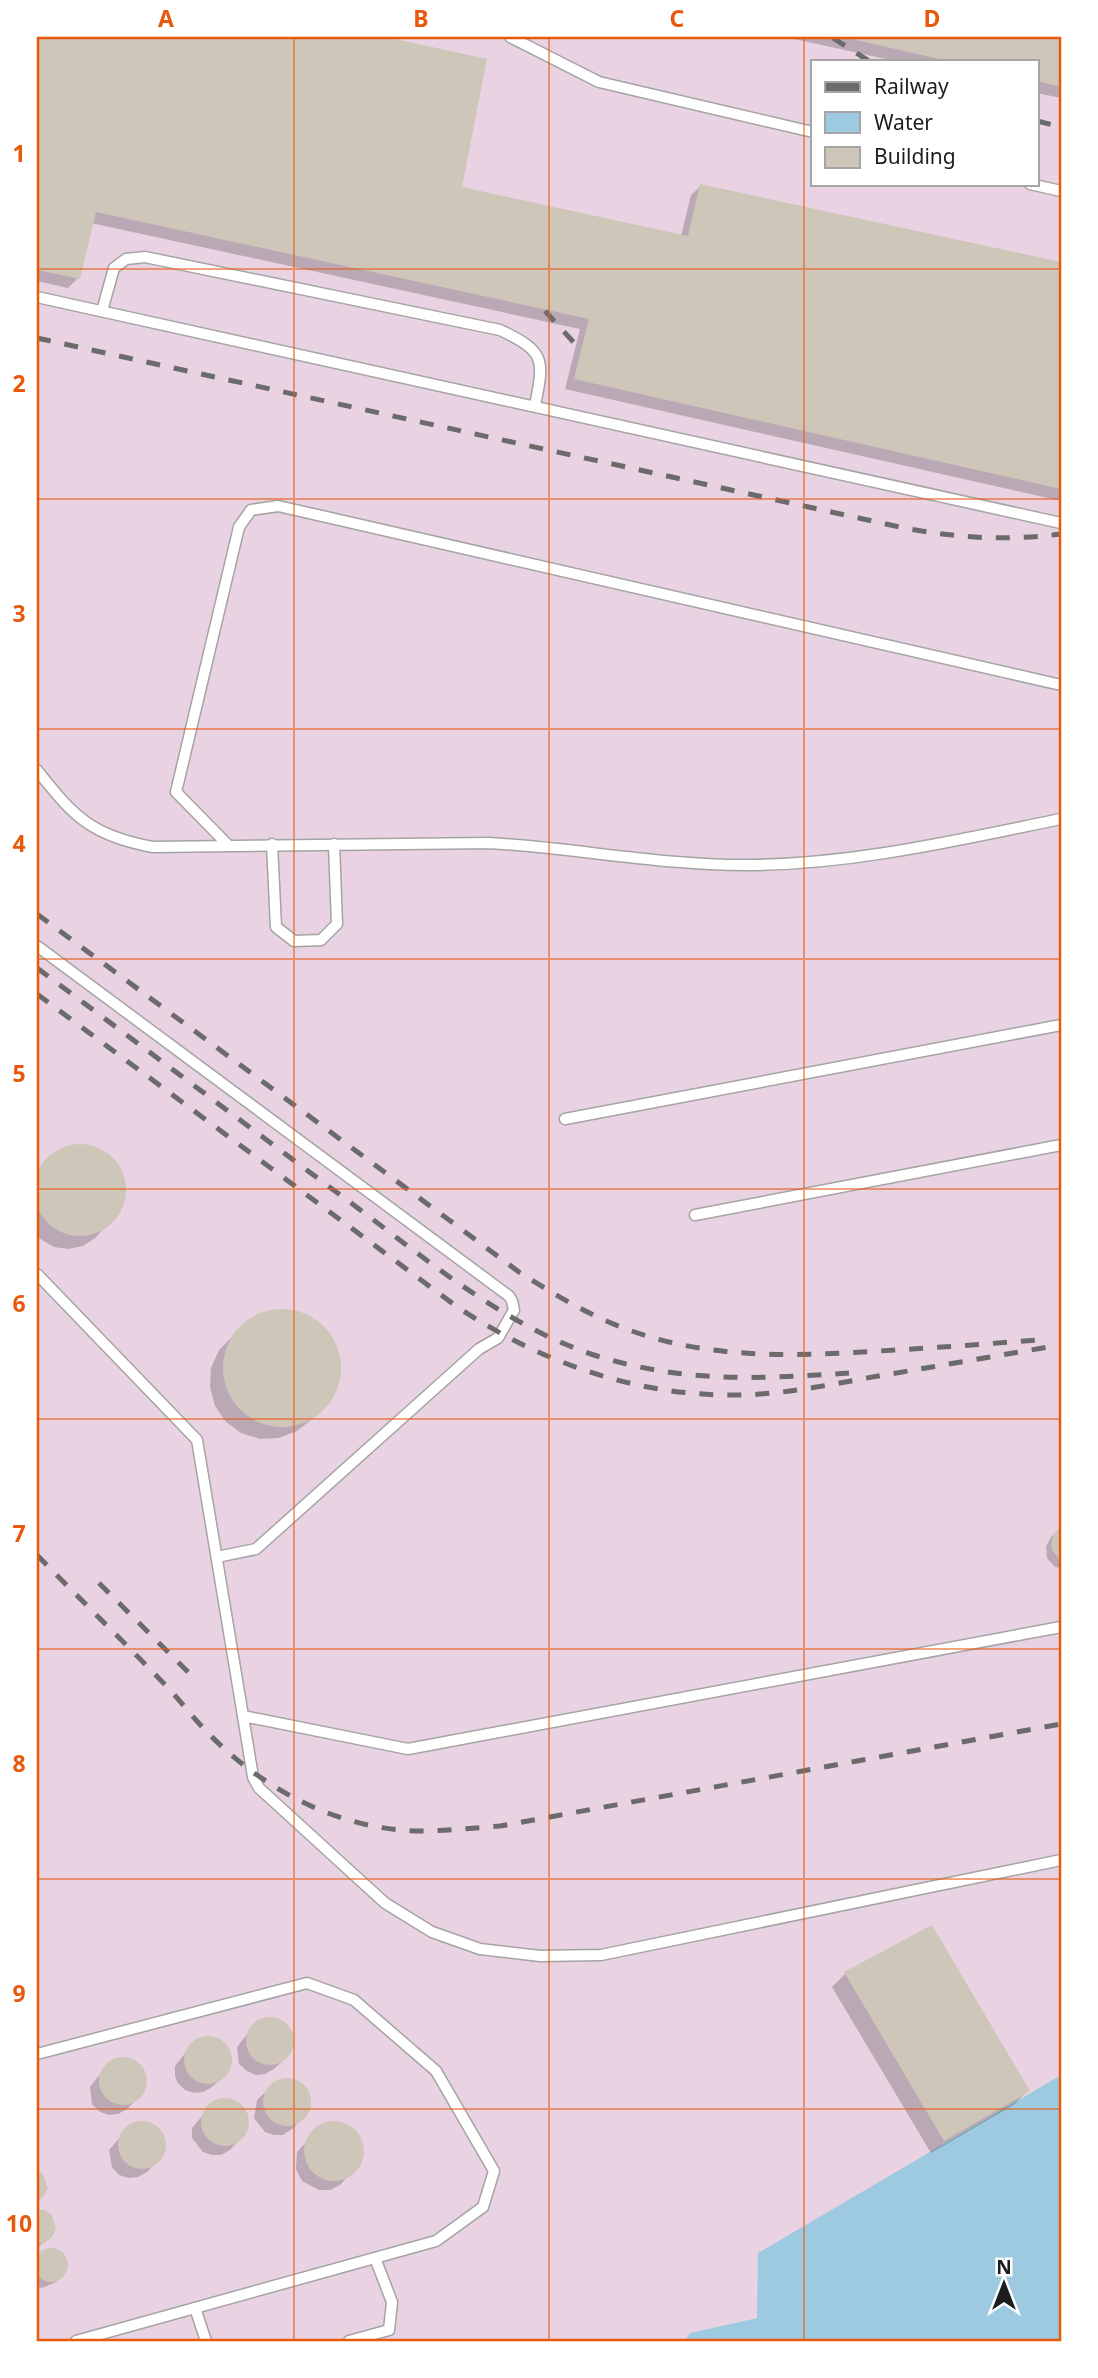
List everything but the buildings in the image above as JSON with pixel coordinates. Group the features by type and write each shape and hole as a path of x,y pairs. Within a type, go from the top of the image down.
{"lane":[{"path":"510,37 599,82 811,132"},
{"path":"1038,186 1061,191"},
{"path":"102,311 114,268 127,259 145,257 500,330 524,341 539,357 542,374 536,405"},
{"path":"37,297 1061,523"},
{"path":"228,845 176,792 239,527 251,510 278,506 1061,685"},
{"path":"37,770 76,815 101,833 153,847 489,843 544,846 682,864 748,865 869,857 1061,819"},
{"path":"272,844 276,927 294,941 321,940 337,924 334,844"},
{"path":"37,946 509,1296 514,1305 514,1310 498,1338 479,1349 256,1549 217,1557"},
{"path":"565,1119 1061,1026"},
{"path":"695,1215 1061,1145"},
{"path":"37,1274 197,1440 253,1777 259,1788 385,1903 432,1932 480,1949 540,1956 601,1955 1061,1860"},
{"path":"243,1716 408,1749 1061,1627"},
{"path":"37,2054 307,1983 354,2000 436,2071 494,2171 483,2207 436,2242 76,2341"},
{"path":"349,2341 389,2330 392,2302 375,2258"},
{"path":"195,2308 206,2341"}],"shaded area":[{"path":"37,37 1061,37 1061,2075 945,2142 757,2318 690,2333 685,2341 37,2341"}],"water":[{"path":"1061,2075 1061,2341 685,2341 690,2333 757,2318 758,2253"}],"railway":[{"path":"833,38 867,60"},
{"path":"1038,121 1061,127"},
{"path":"545,311 578,347"},
{"path":"37,338 909,529 985,538 1061,534"},
{"path":"37,914 519,1272 602,1319 670,1342 738,1353 843,1353 1038,1340"},
{"path":"37,968 433,1265 496,1308 562,1343 629,1365 692,1375 784,1377 849,1373"},
{"path":"37,994 456,1306 522,1344 592,1373 665,1390 703,1394 775,1393 1061,1345"},
{"path":"37,1555 172,1692 211,1736 256,1774 307,1804 362,1824 391,1829 430,1831 500,1826 1061,1724"},
{"path":"99,1583 189,1673"}]}
